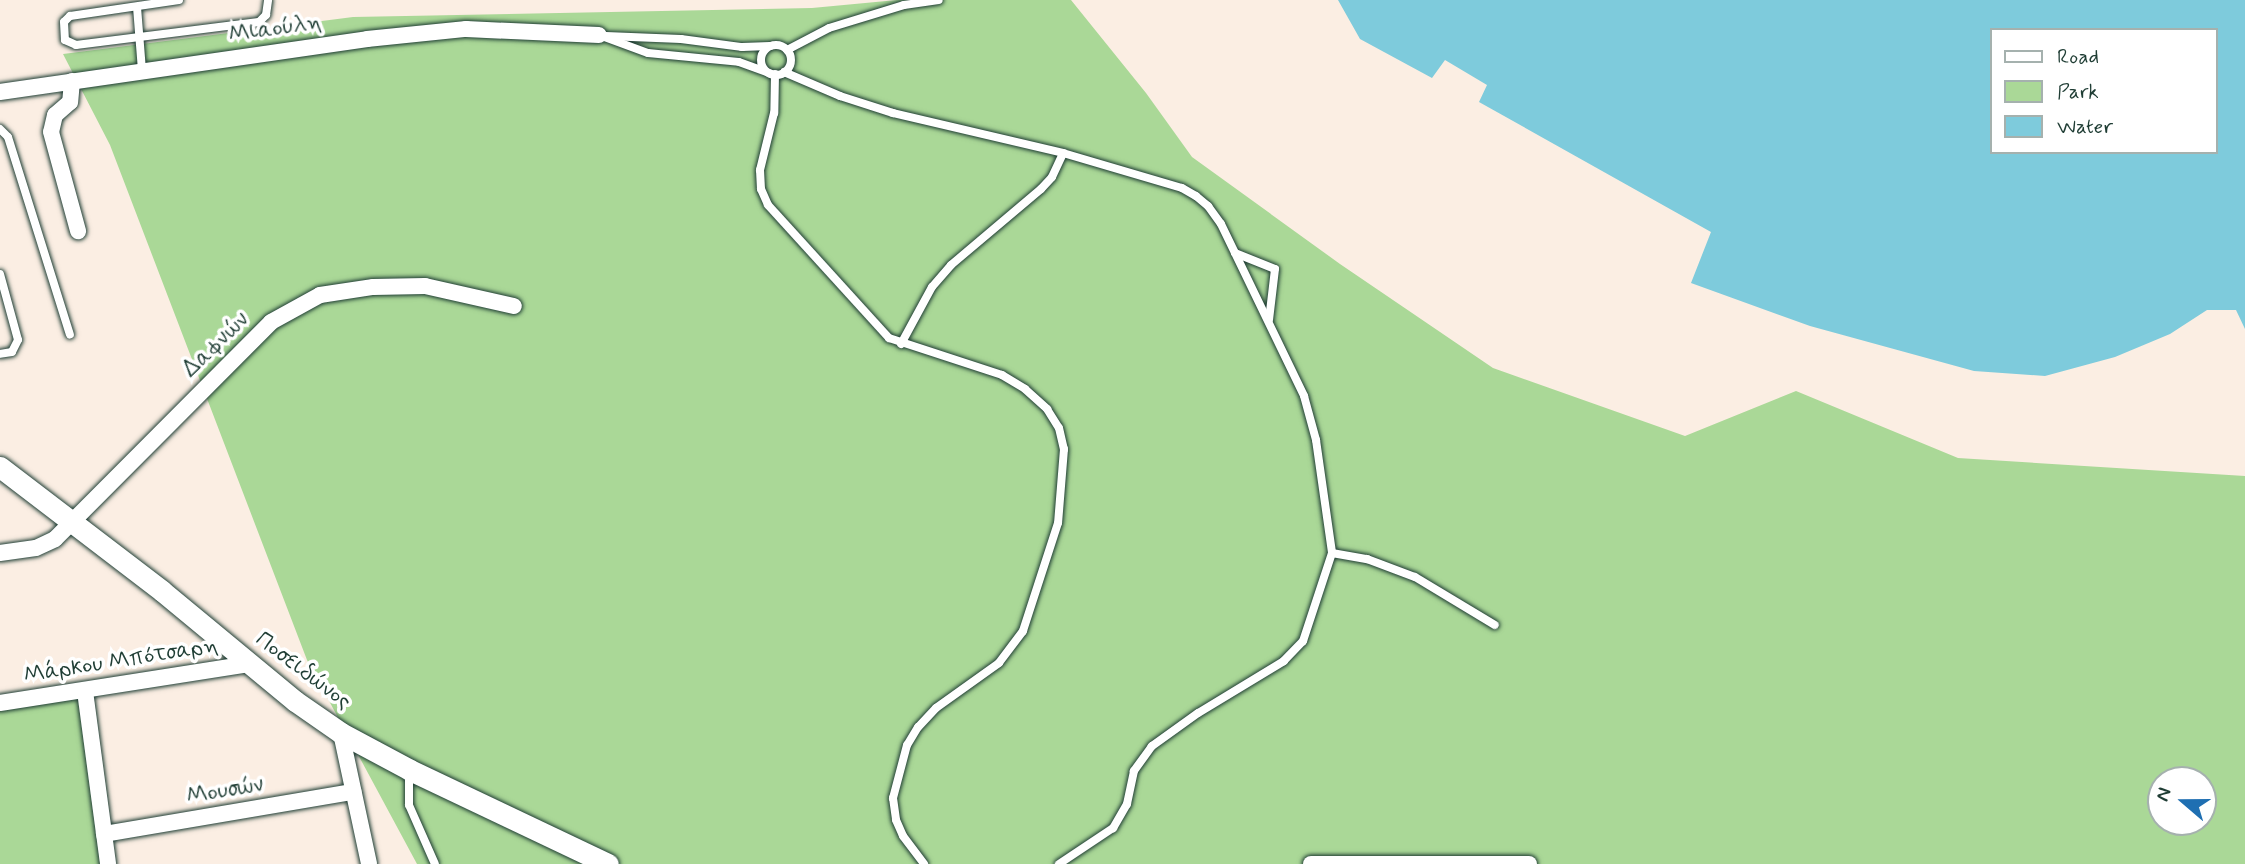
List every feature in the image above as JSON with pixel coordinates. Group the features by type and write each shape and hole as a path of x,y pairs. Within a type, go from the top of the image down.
{"street":[{"name":"Μιαούλη","path":"0,92 367,39 466,29 599,35"},
{"path":"72,81 70,102 55,115 51,132 78,231"},
{"name":"Δαφνών","path":"0,553 36,548 55,539 175,415 271,323 320,295 373,287 425,286 514,306"},
{"name":"Ποσειδώνος","path":"0,467 74,522 249,664 341,733 410,770 608,864"},
{"name":"Μάρκου Μπότσαρη","path":"0,703 249,664"},
{"path":"85,691 108,864"},
{"path":"341,733 369,864"},
{"name":"Μουσών","path":"104,834 353,792"},
{"path":"1311,864 1529,864"}],"lane":[{"path":"179,0 70,16 62,30 65,40 76,45 259,22 266,15 268,0"},
{"path":"787,50 830,27 904,5 939,0"},
{"path":"137,7 142,71"},
{"path":"599,35 681,39 742,47 779,45 787,50 790,64 776,73"},
{"path":"599,35 648,53 739,62 893,113 1063,153 1182,188 1196,196 1214,215 1295,373 1310,417 1332,553 1309,627 1295,652 1198,713 1152,746 1134,771 1127,804 1113,828 1059,864"},
{"path":"770,46 763,52 761,62 776,73"},
{"path":"776,73 774,113 760,170 761,189 768,205 881,331 901,344 990,370 1025,389 1047,410 1059,428 1064,449 1058,523 1023,631 999,663 936,708 918,727 907,745 893,799 902,836 924,864"},
{"path":"0,129 8,137 69,335"},
{"path":"901,344 916,310 932,287 951,265 1041,189 1052,177 1063,153"},
{"path":"1235,253 1275,268 1269,320"},
{"path":"0,274 18,340 12,352 0,354"},
{"path":"1332,553 1367,559 1415,577 1495,625"},
{"path":"410,770 410,805 435,864"}],"green space":[{"path":"897,0 1071,0 1146,93 1192,157 1340,264 1493,368 1685,436 1796,391 1958,458 2245,476 2245,864 417,864 307,660 110,145 63,54 353,17 812,8"},
{"path":"79,692 105,864 0,864 0,703"}],"water":[{"path":"1338,0 2245,0 2245,329 2236,310 2207,310 2170,334 2115,357 2045,376 1974,371 1810,326 1691,283 1711,232 1479,102 1487,85 1445,60 1432,78 1360,39"}]}
